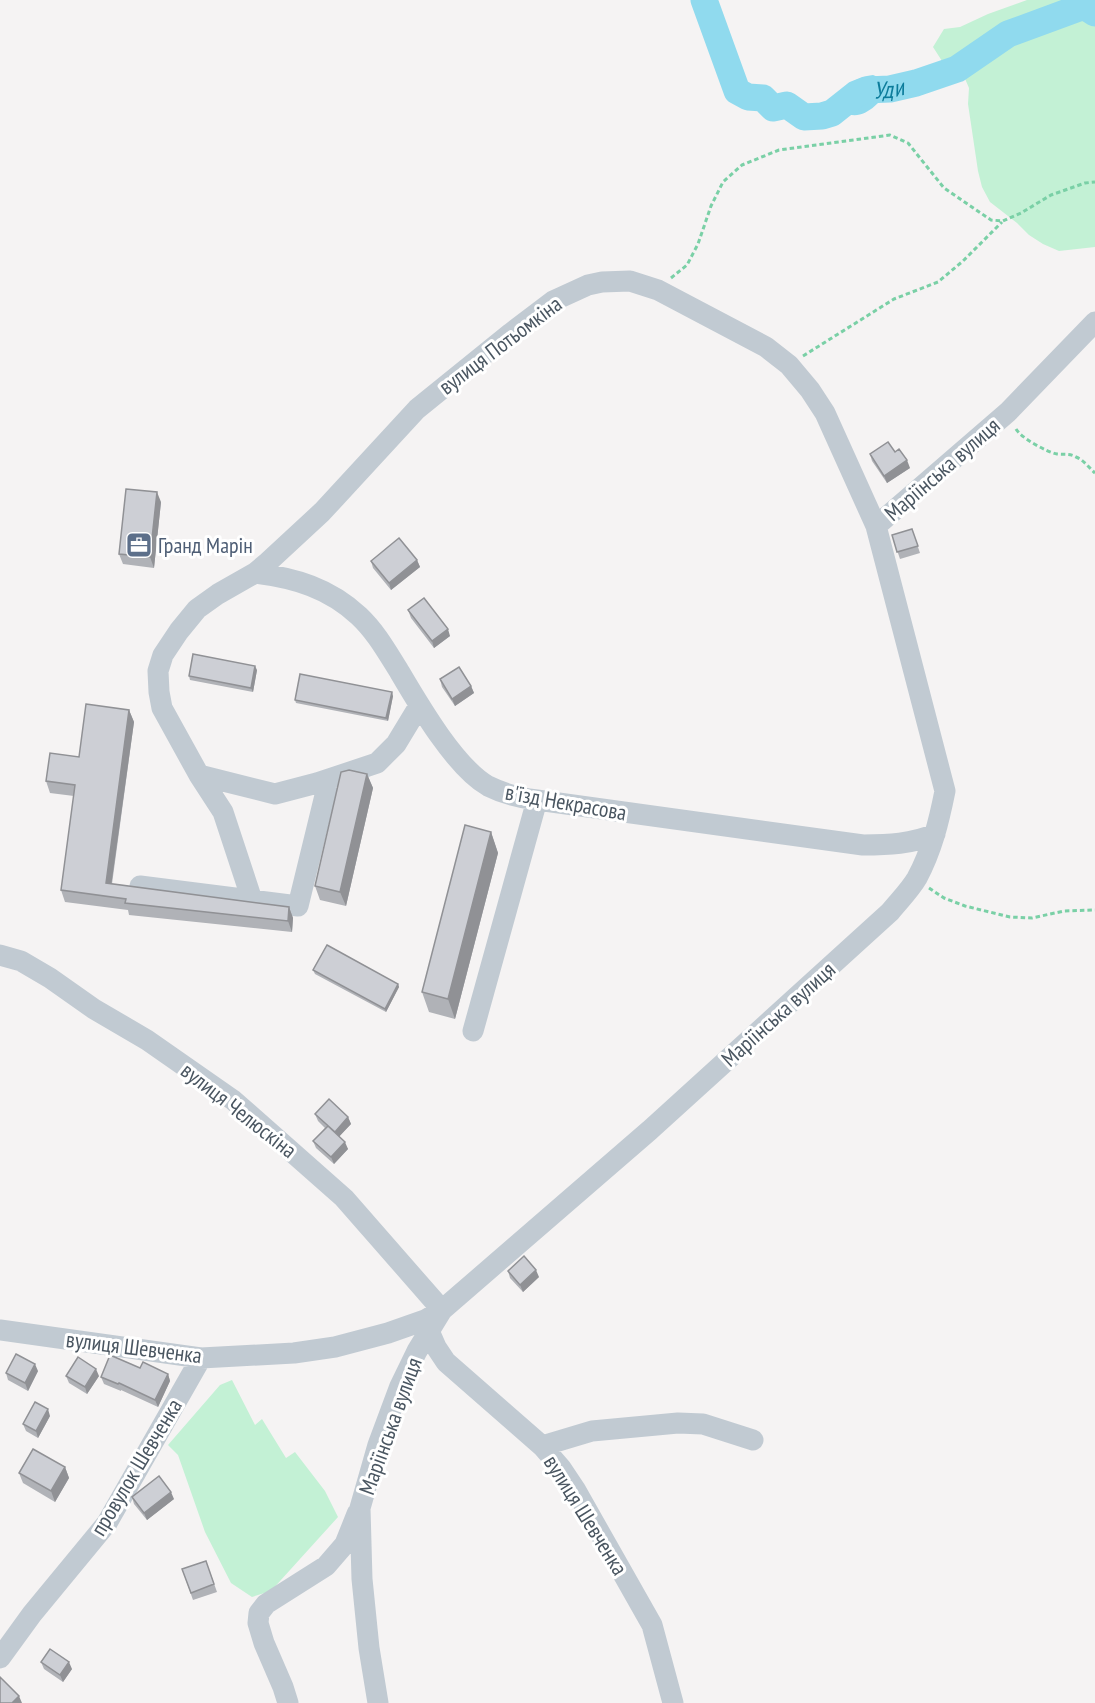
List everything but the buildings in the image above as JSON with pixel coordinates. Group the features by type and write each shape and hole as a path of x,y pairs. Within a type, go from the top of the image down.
{"street":[{"name":"вулиця Потьомкіна","path":"252,900 223,812 199,775 162,708 158,671 162,655 197,609 255,573 322,512 417,409 552,301 588,285 630,281 658,290 766,347 789,365 825,413 876,526"},
{"name":"Маріїнська вулиця","path":"378,1703 369,1648 362,1579 360,1508 378,1445 400,1386 417,1350 442,1310 651,1130 890,912 916,880 935,834 945,791 876,526 1008,412 1095,322"},
{"name":"в'їзд Некрасова","path":"255,573 284,576 311,585 337,598 360,616 379,637 419,706 458,759 476,778 511,796 864,844 890,845 935,834"},
{"path":"199,775 275,794 329,779 377,763 396,744 419,706"},
{"path":"140,886 298,906 329,779"},
{"path":"473,1031 537,800"},
{"name":"вулиця Челюскіна","path":"0,955 21,962 50,978 94,1009 147,1040 233,1100 345,1198 442,1310"},
{"name":"вулиця Шевченка","path":"0,1329 201,1358 294,1353 335,1347 397,1330 425,1320 442,1310"},
{"name":"вулиця Шевченка","path":"429,1331 436,1347 452,1369 542,1446 575,1488 652,1625 673,1703"},
{"name":"провулок Шевченка","path":"0,1658 32,1614 107,1523 201,1358"},
{"path":"542,1446 592,1431 678,1423 703,1424 753,1440"},
{"path":"288,1703 264,1643 258,1623 259,1613 266,1604 326,1566 345,1544 360,1508"}],"path":[{"path":"658,290 687,265 723,182 742,165 779,150 890,135 908,144 944,188 991,220 1003,221"},
{"path":"789,365 894,298 938,282 1003,221 1051,195 1085,183 1095,182"},
{"path":"1008,412 1019,435 1057,454 1068,453 1080,458 1095,473"},
{"path":"916,880 944,898 965,906 1010,916 1032,918 1064,910 1095,910"}],"green space":[{"path":"1027,0 1095,0 1095,247 1059,251 1029,235 990,202 982,187 978,171 968,104 969,88 963,74 942,61 933,47 944,29 960,27"},
{"path":"232,1380 255,1425 262,1419 286,1458 295,1452 325,1491 338,1517 271,1591 252,1597 231,1583 205,1532 178,1455 168,1445 220,1385"}],"water":[{"path":"873,75 888,81 890,89 886,94 864,113 850,115 843,112 837,99 840,94 857,80"}],"waterway":[{"name":"Уди","path":"704,0 737,91 748,97 763,98 773,108 787,105 804,117 832,113 856,94 866,90 890,89 957,69 1008,34 1084,6 1095,13"}],"place":[{"name":"Гранд Марін","path":"139,545"}]}
